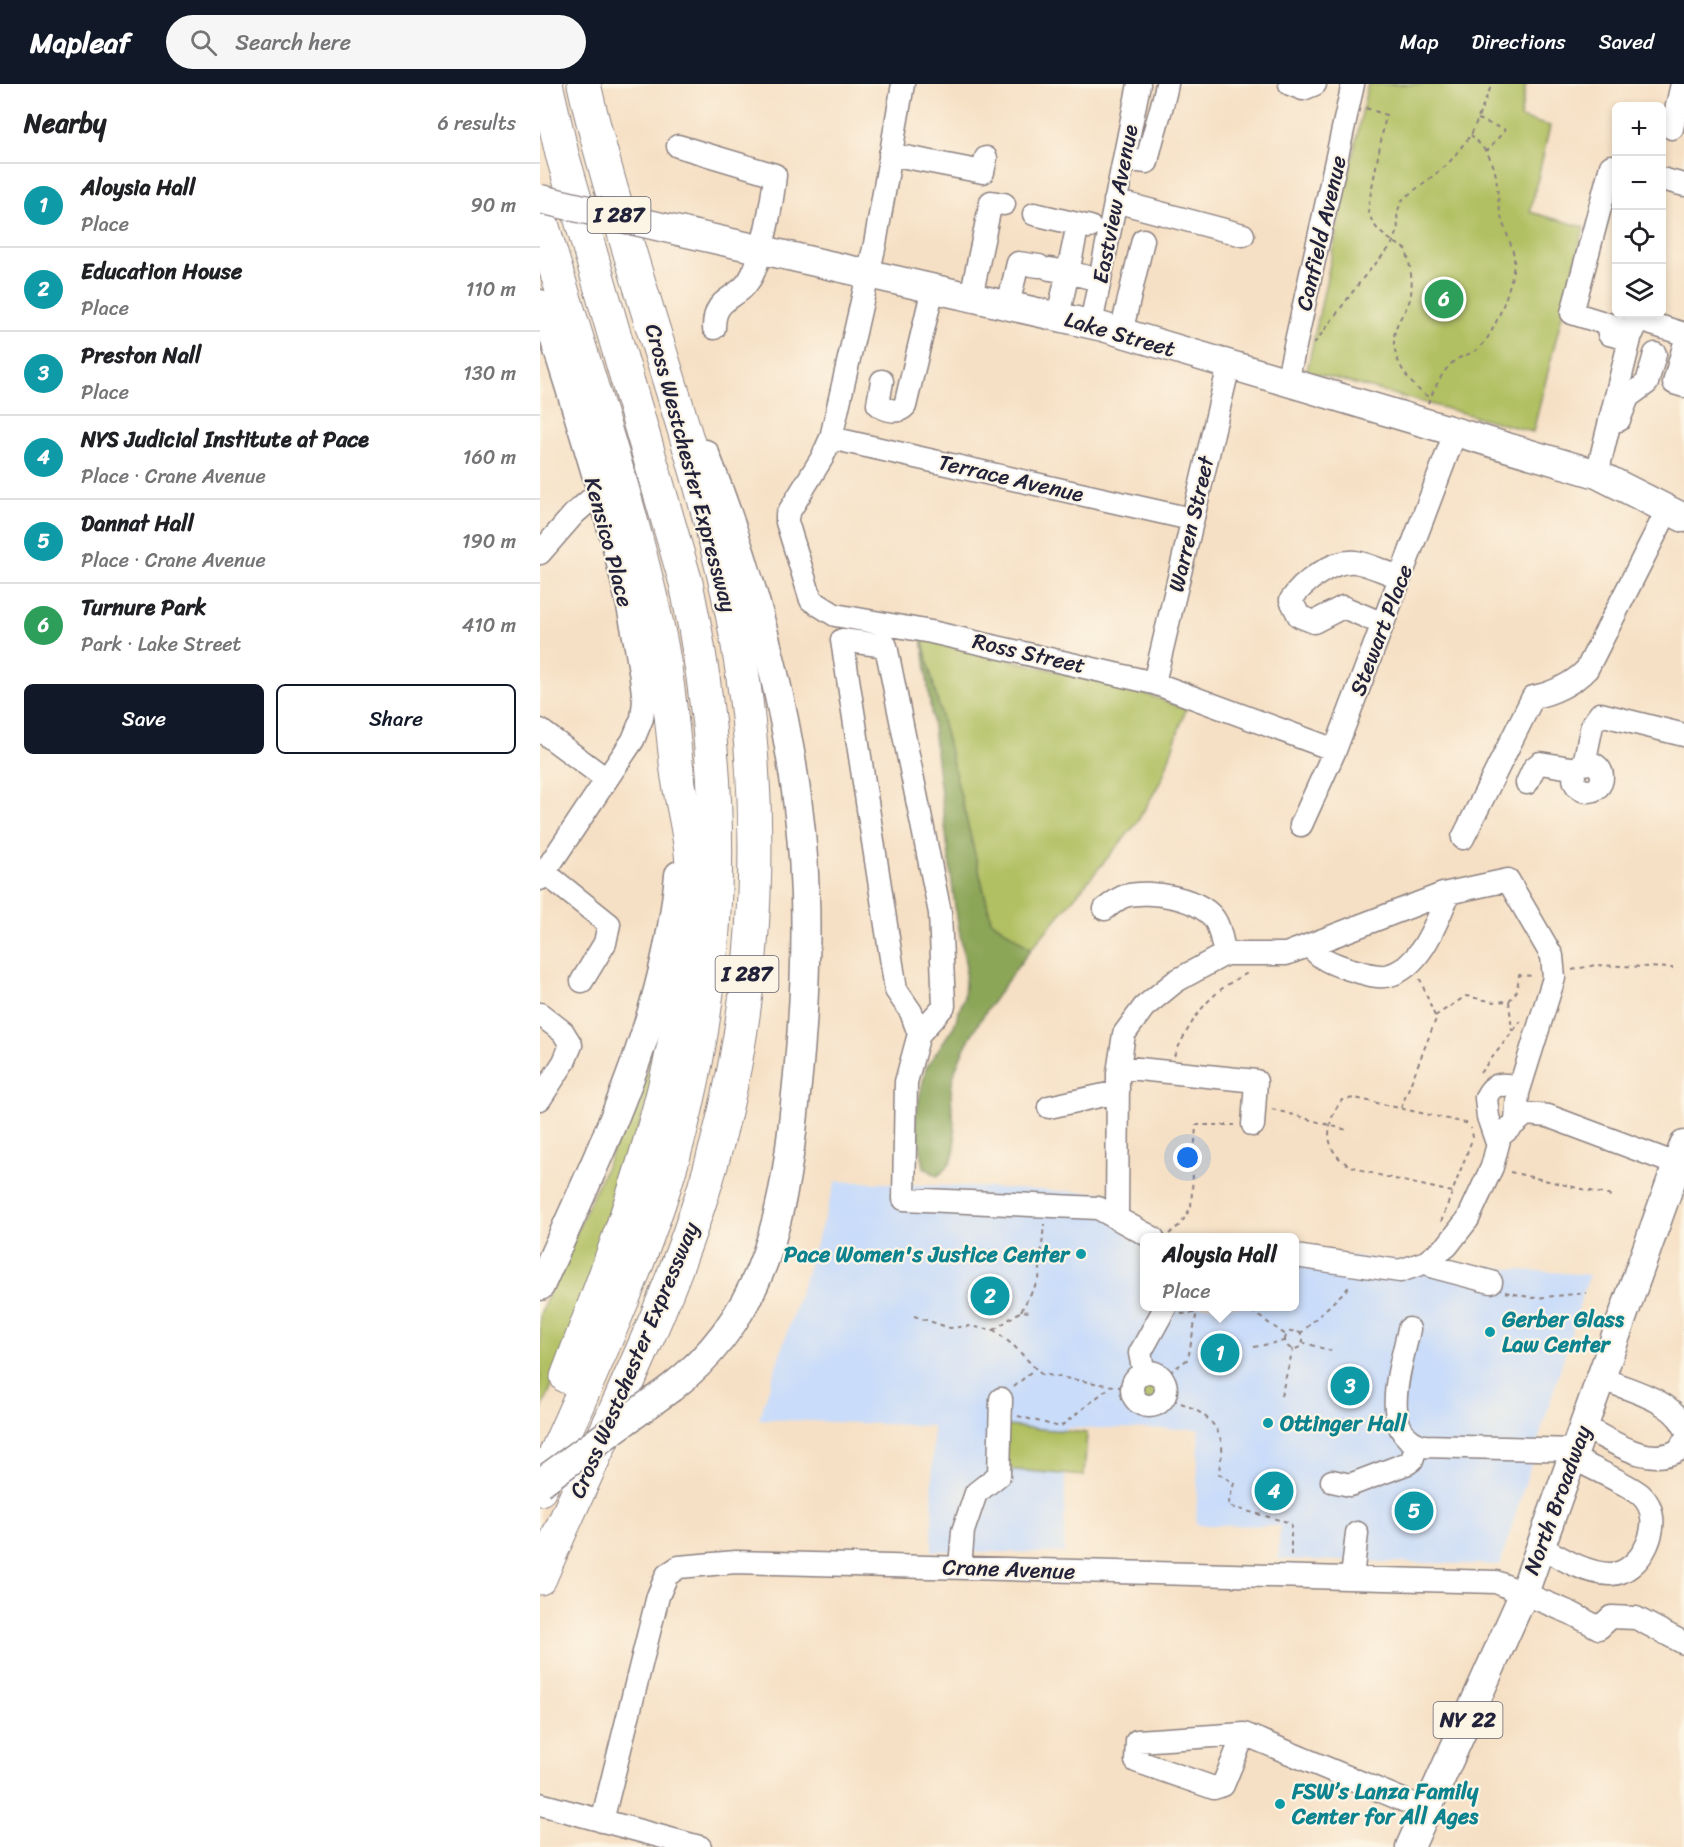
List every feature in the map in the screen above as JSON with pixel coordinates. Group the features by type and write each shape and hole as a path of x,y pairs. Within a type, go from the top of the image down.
{"highway":[{"name":"Cross Westchester Expressway","path":"540,1489 642,1253 688,1102 707,999 712,948 716,843 716,790 709,718 697,635 686,582 562,154 546,84"},
{"name":"Cross Westchester Expressway","path":"540,1578 656,1317 695,1215 711,1163 734,1068 750,951 754,876 753,789 743,681 721,564 605,165 584,84"},
{"path":"540,216 642,563 660,642 692,863 684,981 668,1076 647,1156 621,1233 540,1448"}],"main road":[{"name":"Lake Street","path":"540,199 1058,316 1287,382 1426,410 1455,433 1601,475 1676,513"},
{"path":"540,1483 671,1388 710,1355 742,1311 765,1262 773,1236 789,1161 803,1026 805,894 793,770 769,657 725,507 658,345"},
{"path":"540,1286 631,1079 662,980 679,876 677,771"},
{"name":"North Broadway","path":"1410,1847 1524,1593 1600,1378 1682,1158"}],"street":[{"path":"831,438 866,273 877,234 903,84"},
{"name":"Eastview Avenue","path":"1091,324 1139,84"},
{"path":"1124,159 1147,162 1154,128 1161,116 1167,84"},
{"path":"1290,84 1303,89 1315,84"},
{"path":"1672,128 1682,84"},
{"name":"Canfield Avenue","path":"1287,382 1351,93"},
{"path":"678,146 775,175 760,249 750,279 719,305 714,328"},
{"path":"890,154 983,172 986,158"},
{"path":"1612,166 1572,313 1633,332 1635,319 1684,334"},
{"path":"1666,180 1684,184"},
{"path":"1115,201 1243,235"},
{"path":"971,297 991,202 1004,204"},
{"path":"1034,214 1109,231"},
{"path":"1058,316 1052,269 1077,224"},
{"path":"1121,333 1143,240"},
{"path":"1008,305 1018,263 1099,280"},
{"path":"845,373 882,381 878,404 896,411 905,406 933,288"},
{"name":"Kensico Place","path":"540,301 547,348 597,494 625,596 644,701 638,730 542,876"},
{"path":"1568,324 1630,339 1601,475"},
{"path":"1684,346 1674,383 1684,386"},
{"path":"1601,475 1624,402 1647,383 1655,354"},
{"name":"Warren Street","path":"1154,683 1229,365"},
{"name":"Stewart Place","path":"1301,825 1335,750 1455,433"},
{"name":"Terrace Avenue","path":"831,438 1191,519"},
{"name":"Ross Street","path":"831,438 807,484 790,509 787,522 807,592 811,600 825,611 931,632 1154,683 1335,750"},
{"path":"540,553 574,514 597,494"},
{"path":"1463,838 1533,697 1545,695 1574,680 1587,669 1676,513"},
{"path":"1383,624 1343,607 1314,622 1299,616 1290,600 1299,587 1331,568 1353,562 1400,577"},
{"path":"919,1034 910,1012 896,990 842,640 886,646 940,913 944,1006 919,1034 906,1082 904,1199 1098,1208 1144,1233"},
{"path":"1527,783 1540,763 1581,766 1592,725 1600,714 1684,735"},
{"path":"540,730 606,778"},
{"path":"542,876 609,924 605,943 582,981"},
{"path":"1117,1219 1119,1067 1124,1034 1144,1007 1176,981 1225,954 1286,954 1449,893 1508,880 1552,956 1554,978 1520,1087 1516,1120"},
{"path":"1310,945 1317,956 1365,974 1389,976 1403,969 1412,960 1436,924 1449,893"},
{"path":"1105,909 1125,896 1153,894 1187,900 1205,909 1216,921 1225,954"},
{"path":"540,1014 563,1032 571,1045 564,1062 540,1100"},
{"path":"1119,1067 1256,1081 1254,1115"},
{"path":"1497,1143 1488,1117 1486,1098 1494,1086 1501,1083 1520,1087"},
{"path":"1049,1107 1118,1092"},
{"path":"1299,1257 1400,1271 1426,1262 1447,1246 1468,1219 1492,1167 1497,1143 1516,1120 1526,1114 1548,1116 1682,1158"},
{"path":"1426,1262 1434,1267 1491,1281"},
{"path":"1143,1384 1140,1353 1170,1311"},
{"path":"1409,1329 1394,1406 1404,1434 1417,1444 1578,1445 1658,1457 1670,1455 1679,1450 1684,1442"},
{"path":"1600,1378 1666,1407 1680,1417 1684,1426"},
{"path":"960,1568 963,1531 976,1493 999,1475 1000,1405"},
{"path":"1332,1481 1350,1485 1408,1463 1412,1460 1417,1444"},
{"path":"1541,1547 1588,1570 1610,1575 1622,1571 1640,1557 1655,1526 1650,1506 1641,1494 1578,1445"},
{"path":"1352,1578 1357,1533"},
{"name":"Crane Avenue","path":"602,1821 658,1596 667,1575 679,1567 736,1562 1496,1582 1599,1628 1611,1617 1636,1618 1684,1643"},
{"path":"1244,1734 1427,1810"},
{"path":"540,1804 700,1847"}],"path":[{"path":"1293,352 1300,354 1318,342 1341,306 1393,242 1398,231 1397,212 1403,199 1447,165 1471,135 1492,84"},
{"path":"1351,93 1386,115 1368,208 1370,221 1385,238 1406,249 1412,286 1410,302 1396,327 1394,350 1419,391 1426,410"},
{"path":"1478,118 1505,130 1487,151"},
{"path":"1426,410 1443,374 1451,365 1484,344 1506,297 1513,272 1514,258 1501,214 1497,172 1487,151 1471,135"},
{"path":"1168,1072 1187,1030 1199,1011 1213,994 1228,983 1259,967 1262,954"},
{"path":"1401,1108 1436,1019 1412,960"},
{"path":"1512,1032 1509,1001 1517,991 1519,975 1554,978 1580,967 1595,965 1673,968"},
{"path":"1435,1016 1466,996 1494,1002 1509,1001"},
{"path":"1452,1192 1344,1162 1330,1144 1329,1125 1335,1108 1342,1100 1370,1100 1470,1124"},
{"path":"1171,1233 1181,1224 1191,1207 1196,1125 1254,1115 1329,1125 1347,1130"},
{"path":"1464,1160 1612,1196"},
{"path":"994,1330 1021,1311 1039,1279 1045,1206"},
{"path":"1300,1334 1348,1288 1354,1265"},
{"path":"1491,1281 1497,1283 1495,1290 1524,1298 1586,1293"},
{"path":"1348,1288 1355,1289"},
{"path":"1021,1311 1030,1312"},
{"path":"1034,1369 1000,1405 1060,1427 1188,1359 1197,1311 1182,1315 1175,1311"},
{"path":"1251,1311 1286,1335"},
{"path":"914,1316 938,1326 994,1330 1014,1346 1041,1374 1143,1384 1195,1408 1214,1428 1222,1447 1219,1474 1234,1483 1228,1506 1291,1523 1290,1561"},
{"path":"1286,1335 1291,1332 1300,1334"},
{"path":"1300,1334 1302,1342"},
{"path":"1285,1341 1286,1335"},
{"path":"1254,1347 1285,1341"},
{"path":"1285,1341 1293,1349"},
{"path":"1281,1396 1293,1349 1302,1342"},
{"path":"1302,1342 1331,1351"}],"shaded area":[{"path":"836,1181 1129,1194 1130,1239 1140,1240 1140,1311 1299,1311 1299,1252 1589,1275 1500,1565 1278,1559 1280,1526 1196,1525 1199,1429 1066,1428 1064,1553 932,1551 933,1426 759,1419"}],"green space":[{"path":"1368,84 1526,84 1520,118 1550,126 1530,212 1584,227 1533,432 1307,371"},
{"path":"922,638 1137,691 1186,709 1162,779 1136,824 1031,949 991,920"},
{"path":"922,638 991,920 1031,949 985,1013 964,1049 952,1083 955,1133 953,1157 947,1167 937,1176 924,1167 915,1118 926,1068 954,1026 964,997 966,967 955,907"},
{"path":"672,990 664,1050 563,1360 540,1413 540,1314 642,1085"},
{"path":"1149,1379 1157,1382 1160,1390 1157,1398 1149,1401 1141,1398 1138,1390 1141,1382"},
{"path":"1007,1426 1087,1433 1084,1476 1004,1469"}],"place":[{"name":"Turnure Park","path":"1444,299"},
{"name":"Pace Women's Justice Center","path":"1081,1254"},
{"name":"Education House","path":"990,1296"},
{"name":"Gerber Glass Law Center","path":"1490,1332"},
{"name":"Aloysia Hall","path":"1220,1353"},
{"name":"Preston Nall","path":"1350,1386"},
{"name":"Ottinger Hall","path":"1268,1423"},
{"name":"NYS Judicial Institute at Pace","path":"1274,1491"},
{"name":"Dannat Hall","path":"1414,1511"},
{"name":"FSW’s Lanza Family Center for All Ages","path":"1280,1804"}]}
